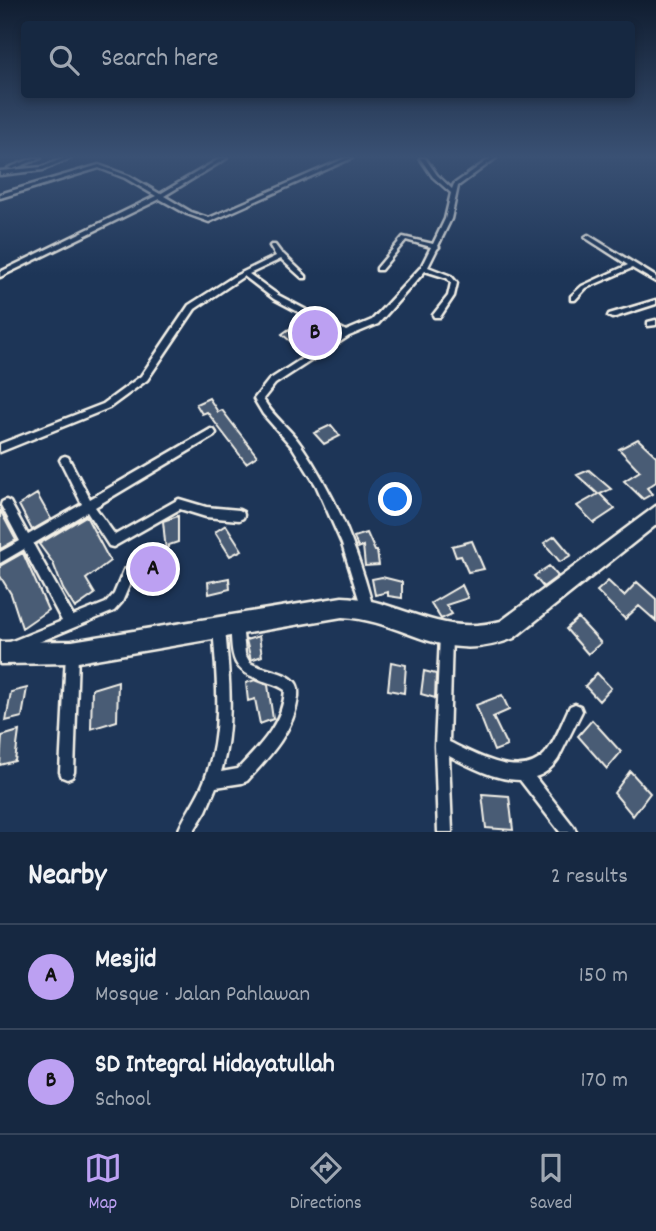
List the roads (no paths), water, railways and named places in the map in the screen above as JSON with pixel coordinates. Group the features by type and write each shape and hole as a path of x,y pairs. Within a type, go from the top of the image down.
{"highway":[{"path":"0,653 72,652 325,608 367,608 404,624 468,639 506,630 656,514"}],"street":[{"path":"0,275 160,197"},
{"path":"163,197 189,214 211,219 262,197"},
{"path":"367,608 355,565 314,476 295,443 258,399 267,386 346,334 375,323 424,268 448,219 452,197"},
{"path":"588,237 656,280"},
{"path":"379,269 405,238 436,247"},
{"path":"273,246 304,277"},
{"path":"0,448 106,406 151,370 192,307 218,288 271,264 281,255"},
{"path":"573,298 584,288 633,265"},
{"path":"424,268 449,277 454,284 451,296 437,316"},
{"path":"245,274 276,297 346,334"},
{"path":"612,316 656,302"},
{"path":"0,558 211,432"},
{"path":"65,460 87,504 113,542 179,504 205,512 239,515"},
{"path":"6,505 70,623"},
{"path":"0,653 110,607 118,598 128,574"},
{"path":"184,832 213,780 226,709 228,625"},
{"path":"213,780 242,776 272,742 286,719 292,698 292,687 286,680 246,669 241,663 228,625"},
{"path":"445,832 442,746 446,635"},
{"path":"67,772 72,652"},
{"path":"442,746 509,774 524,774 548,762 575,711"},
{"path":"524,774 569,832"}],"place":[{"name":"SD Integral Hidayatullah","path":"315,333"},
{"name":"Mesjid","path":"153,569"}]}
